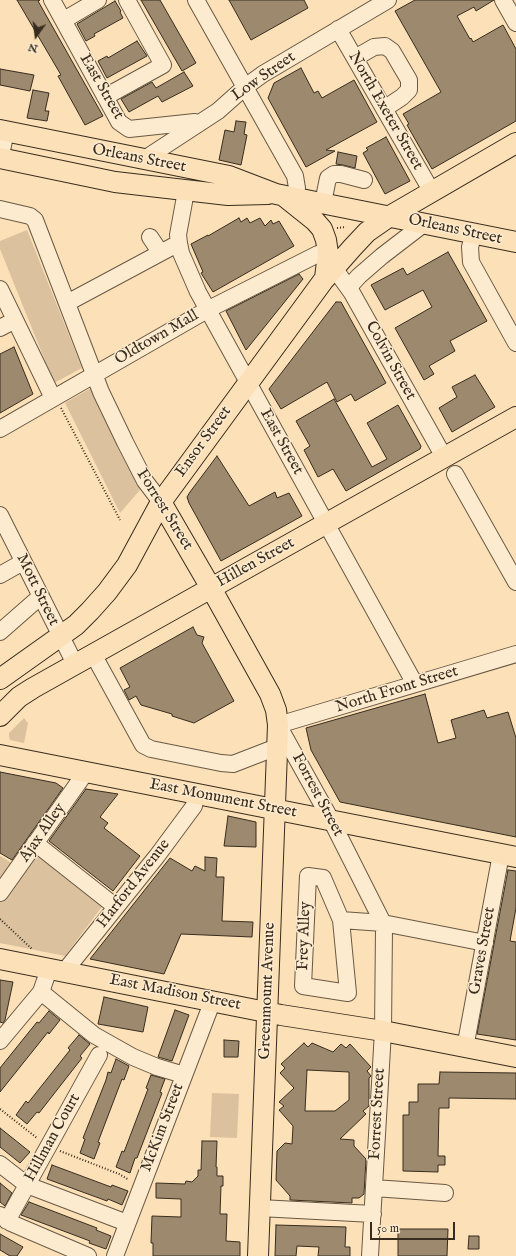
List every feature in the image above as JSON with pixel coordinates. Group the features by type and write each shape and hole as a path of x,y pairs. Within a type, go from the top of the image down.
{"main road":[{"name":"Orleans Street","path":"3,131 229,176 284,195 516,242"},
{"name":"Ensor Street","path":"0,679 60,637 90,611 116,581 136,550 145,530 161,502 248,382 330,273 367,232 390,216 516,143"},
{"name":"Orleans Street","path":"0,159 115,182 186,191 228,195 284,195"},
{"path":"284,195 315,221 322,229 326,240 330,273"},
{"name":"Hillen Street","path":"0,716 19,697 75,664 516,417"},
{"name":"Forrest Street","path":"161,502 270,694 276,710 278,725"},
{"name":"Greenmount Avenue","path":"258,1256 278,725"},
{"name":"East Monument Street","path":"0,755 509,856"},
{"name":"East Madison Street","path":"0,959 213,1000 281,1015 383,1031 516,1057"}],"street":[{"name":"East Street","path":"52,0 119,122 129,129 201,122"},
{"path":"64,20 98,0"},
{"path":"105,97 163,64 127,0"},
{"path":"196,0 295,176 297,188 284,195"},
{"name":"Low Street","path":"143,160 218,111 263,74 388,0"},
{"path":"503,0 516,22"},
{"name":"North Exeter Street","path":"338,29 432,192"},
{"path":"355,58 374,47 385,46 392,51 409,80 409,90 402,97 384,109"},
{"path":"0,159 3,131"},
{"path":"323,203 328,178 334,174 341,174 364,180"},
{"name":"East Street","path":"186,191 178,235 181,253 198,292 415,684"},
{"name":"Forrest Street","path":"0,209 30,216 35,220 101,392 145,481 161,502"},
{"path":"349,287 382,256 426,223"},
{"path":"474,233 470,247 471,262 516,343"},
{"path":"150,237 160,252"},
{"path":"67,303 179,242"},
{"name":"Oldtown Mall","path":"0,429 207,310 318,254"},
{"name":"Colvin Street","path":"330,273 349,287 444,457"},
{"path":"0,289 54,398"},
{"path":"0,328 15,320"},
{"path":"455,474 516,582"},
{"path":"0,503 0,510"},
{"name":"Mott Street","path":"0,515 60,637 75,664"},
{"path":"0,575 24,562"},
{"path":"0,632 41,596"},
{"path":"93,654 143,746 151,749 221,763 233,764 277,747"},
{"name":"North Front Street","path":"278,725 516,654"},
{"name":"Forrest Street","path":"278,725 331,820 384,928 383,1031 370,1256"},
{"name":"Ajax Alley","path":"0,894 86,772"},
{"name":"Harford Avenue","path":"41,992 56,970 116,907 157,856 194,806 196,794"},
{"path":"35,843 116,907"},
{"name":"Graves Street","path":"465,1048 485,943 509,856"},
{"name":"Frey Alley","path":"308,876 323,878 341,920 348,993 303,986 308,876"},
{"path":"341,920 382,923 485,943"},
{"path":"0,1041 41,992 100,1039 133,1057 184,1075"},
{"name":"McKim Street","path":"115,1256 213,1000"},
{"name":"Hillman Court","path":"4,1218 27,1185 99,1055"},
{"path":"0,1164 27,1185 127,1224"},
{"path":"374,1188 445,1193"},
{"path":"260,1208 373,1214"},
{"path":"4,1218 54,1250 88,1256"}],"path":[{"path":"54,398 120,520"},
{"path":"0,919 33,950"},
{"path":"0,1109 39,1140"},
{"path":"54,1148 119,1174 134,1183"}],"shaded area":[{"path":"27,230 82,368 54,383 0,249 0,241"},
{"path":"91,388 140,490 120,513 65,403"},
{"path":"24,718 28,723 24,743 10,740 9,733"},
{"path":"37,850 104,904 65,956 0,943 0,856 22,869"},
{"path":"212,1093 239,1094 237,1138 210,1137"}],"building":[{"path":"17,0 40,0 38,1 103,116 85,125 58,76 61,75"},
{"path":"141,0 160,0 196,63 182,71"},
{"path":"229,0 304,0 308,8 251,40"},
{"path":"415,0 494,0 476,11 474,7 457,16 473,42 503,25 516,49 516,121 432,169 407,125 409,124 403,114 441,92 395,11"},
{"path":"115,1 123,18 94,34 95,36 86,41 77,24"},
{"path":"137,41 147,56 107,78 98,61 107,56 108,58"},
{"path":"301,68 314,93 318,91 322,98 354,80 377,122 326,150 335,151 306,167 268,98 274,83"},
{"path":"0,69 34,75 30,91 0,85"},
{"path":"184,72 193,86 162,102 158,96 129,112 121,99 152,82 156,88"},
{"path":"33,90 49,93 45,111 49,111 47,121 27,118"},
{"path":"236,121 246,122 244,134 247,135 241,165 219,160 225,130 234,132"},
{"path":"386,137 410,181 385,194 363,153 368,150 366,148"},
{"path":"338,152 357,156 355,168 336,164"},
{"path":"239,218 241,222 247,218 250,223 260,218 265,226 271,220 273,224 279,221 294,246 213,292 201,273 203,272 191,244"},
{"path":"448,252 487,321 450,341 455,351 429,366 434,374 424,380 395,328 432,307 423,290 385,310 371,285 403,268 407,275"},
{"path":"299,274 303,279 246,350 226,311"},
{"path":"336,302 341,302 386,383 355,401 351,394 337,402 327,382 281,409 269,389"},
{"path":"14,347 33,394 0,413 0,354"},
{"path":"475,375 495,407 452,432 439,408 457,397 452,387"},
{"path":"334,399 372,467 387,459 367,423 398,405 421,446 420,449 346,491 333,469 318,477 304,450 310,446 296,421"},
{"path":"217,456 249,506 275,492 277,498 289,493 302,516 221,561 187,497"},
{"path":"193,627 197,635 204,637 202,643 234,701 194,723 172,716 172,714 141,705 136,696 129,700 124,690 130,687 120,668"},
{"path":"425,694 438,743 456,738 451,720 484,710 487,718 508,712 516,738 516,837 340,802 311,750 306,728"},
{"path":"0,772 56,783 63,788 12,860 0,853"},
{"path":"86,789 118,794 100,817 108,823 104,828 140,856 113,891 49,841"},
{"path":"228,816 256,822 256,847 224,846"},
{"path":"205,857 217,858 216,877 224,877 222,921 253,922 252,937 181,934 164,974 90,959 170,858 192,871 195,866 205,871"},
{"path":"508,870 516,871 516,908 510,941 516,942 516,1040 477,1034"},
{"path":"0,980 13,982 5,1020 3,1023 0,1022"},
{"path":"104,997 148,1007 143,1032 98,1024"},
{"path":"175,1010 189,1015 172,1061 158,1057"},
{"path":"49,1011 60,1020 49,1034 48,1032 0,1092 0,1068 37,1022 39,1023"},
{"path":"79,1035 90,1044 80,1056 82,1058 39,1113 37,1112 27,1124 16,1115 26,1101 28,1103 70,1050 68,1048"},
{"path":"224,1040 239,1041 238,1057 224,1057"},
{"path":"304,1043 308,1047 312,1043 333,1052 341,1044 346,1048 350,1044 371,1067 367,1071 371,1076 369,1078 369,1106 363,1111 366,1114 340,1139 354,1140 354,1146 366,1159 364,1194 359,1198 352,1198 352,1203 290,1200 290,1196 276,1180 277,1151 285,1143 292,1144 293,1126 279,1110 284,1106 279,1102 294,1088 280,1073 285,1068 281,1064","holes":["307,1070 349,1072 349,1100 335,1111 305,1111"]},
{"path":"116,1059 129,1066 124,1080 122,1079 98,1142 100,1143 94,1159 80,1153 85,1139 83,1138 108,1072 111,1073"},
{"path":"440,1072 516,1073 516,1099 449,1098 449,1108 439,1108 438,1156 445,1156 445,1165 438,1165 438,1172 403,1171 403,1115 409,1115 409,1102 418,1102 418,1084 439,1084"},
{"path":"151,1075 165,1079 160,1092 162,1093 130,1173 116,1167 122,1151 124,1152 148,1089 146,1088"},
{"path":"0,1128 30,1152 20,1163 0,1147"},
{"path":"202,1141 217,1141 217,1176 223,1176 223,1186 221,1186 220,1214 227,1214 226,1241 240,1242 240,1256 153,1256 153,1243 151,1243 152,1216 181,1217 181,1199 156,1198 156,1183 185,1184 186,1181 192,1182 198,1176 198,1170 201,1170"},
{"path":"52,1165 111,1187 112,1185 128,1191 122,1205 47,1179"},
{"path":"0,1183 12,1193 5,1206 0,1202"},
{"path":"29,1202 97,1228 96,1230 111,1236 106,1249 89,1243 90,1241 21,1215"},
{"path":"276,1225 346,1227 345,1247 350,1247 350,1256 318,1256 319,1247 297,1246 296,1256 275,1256"},
{"path":"398,1229 448,1229 447,1256 398,1256"},
{"path":"0,1234 23,1247 17,1256 10,1256 0,1250"},
{"path":"469,1236 479,1236 479,1249 468,1249"}]}
